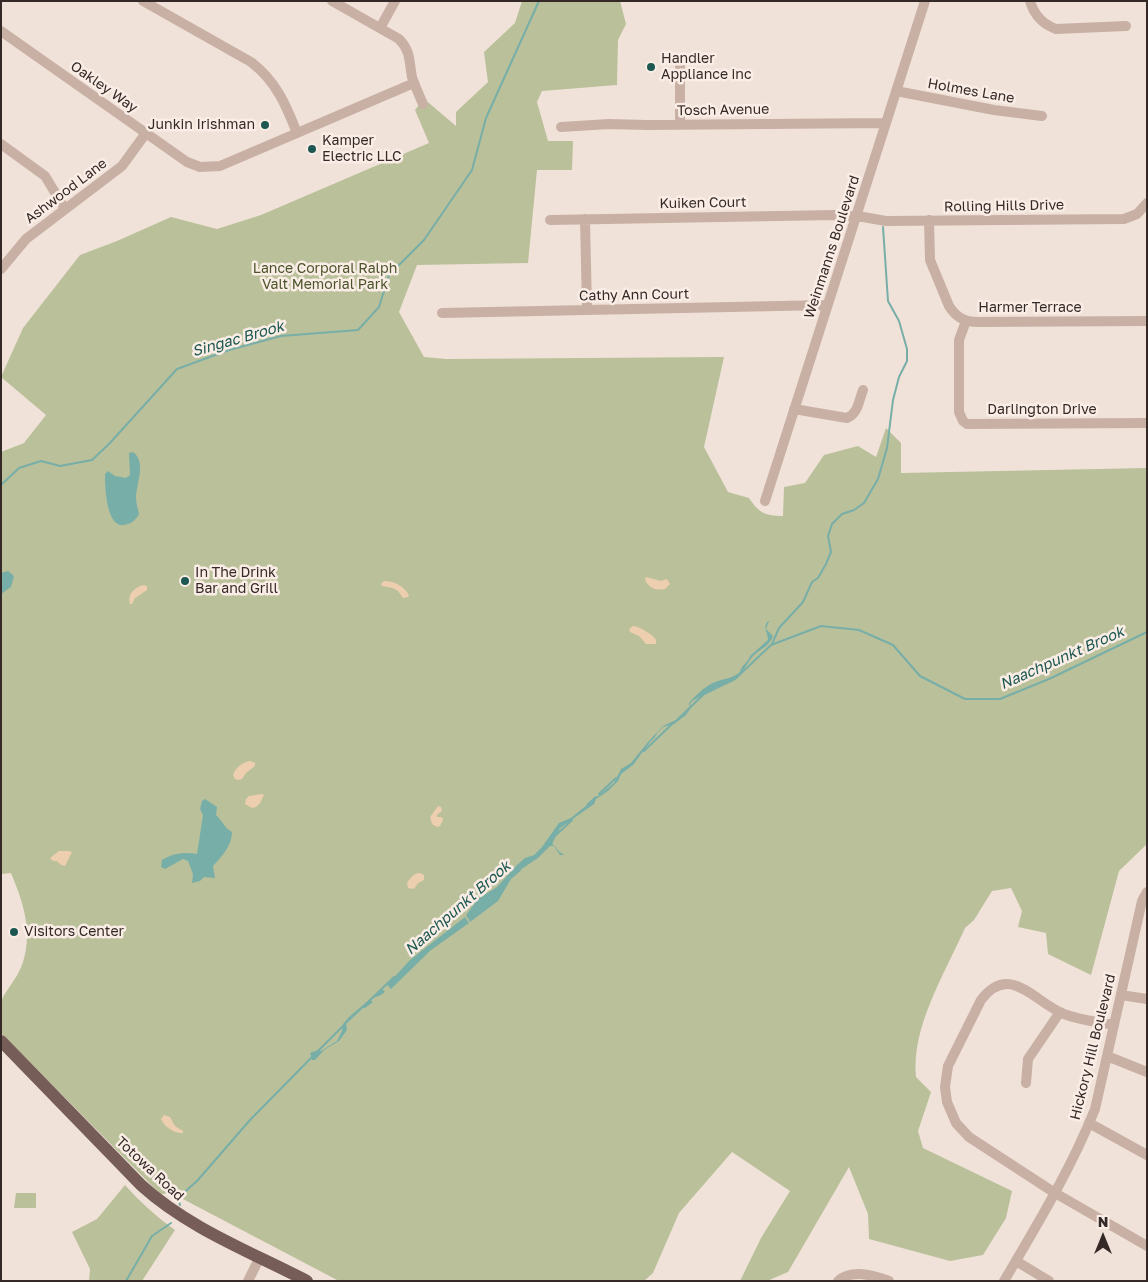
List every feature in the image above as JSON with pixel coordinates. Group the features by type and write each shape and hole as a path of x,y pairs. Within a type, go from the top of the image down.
{"main road":[{"name":"Totowa Road","path":"1,1041 131,1174 164,1205 307,1281"}],"street":[{"path":"143,1 251,62 260,69 269,78 283,99 297,133"},
{"path":"332,1 399,39 408,49 414,83 423,104"},
{"path":"380,28 395,1"},
{"name":"Weinmanns Boulevard","path":"765,501 925,1"},
{"path":"1030,1 1039,19 1056,29 1126,26"},
{"name":"Oakley Way","path":"1,31 187,162 200,167 220,166 414,83"},
{"path":"680,60 680,125"},
{"name":"Holmes Lane","path":"896,91 994,110 1042,116"},
{"name":"Tosch Avenue","path":"561,127 610,124 886,123"},
{"name":"Ashwood Lane","path":"3,264 26,239 122,166 146,133"},
{"path":"1,144 45,176 65,209"},
{"name":"Rolling Hills Drive","path":"856,216 886,221 1124,219 1137,214 1147,203"},
{"name":"Kuiken Court","path":"550,220 856,216"},
{"path":"585,220 587,310"},
{"name":"Harmer Terrace","path":"929,220 929,254 932,267 949,306 958,317 966,321 1147,321"},
{"name":"Cathy Ann Court","path":"442,313 827,305"},
{"name":"Darlington Drive","path":"966,321 959,340 959,397 963,421 971,425 1147,423"},
{"path":"794,409 847,418 856,410 863,390"},
{"name":"Hickory Hill Boulevard","path":"1004,1281 1055,1193 1095,1108 1142,901 1147,892"},
{"path":"1114,1025 1060,1012 1014,984 996,986 988,990 981,1000 948,1066 945,1087 949,1107 962,1131 1055,1193 1147,1246"},
{"path":"1121,995 1147,1000"},
{"path":"1026,1083 1028,1059 1060,1012"},
{"path":"1107,1056 1147,1072"},
{"path":"1089,1122 1147,1155"},
{"path":"248,1281 260,1257"},
{"path":"1016,1260 1049,1281"},
{"path":"838,1281 843,1276 854,1274 867,1275 889,1281"}],"green space":[{"name":"Lance Corporal Ralph Valt Memorial Park","path":"522,1 620,1 626,24 618,40 617,85 542,91 537,102 548,141 573,141 572,170 537,170 528,263 417,265 399,312 424,357 446,359 724,357 704,447 728,492 749,498 763,513 772,515 783,516 784,487 805,483 824,455 858,446 876,457 886,428 901,443 901,473 1147,468 1147,844 1119,871 1091,975 1048,954 1046,933 1018,927 1022,911 1011,888 992,891 974,920 965,928 931,1001 919,1039 916,1077 931,1092 918,1131 923,1148 1012,1191 1006,1218 983,1255 950,1261 869,1239 868,1214 849,1167 788,1272 767,1281 740,1281 761,1238 790,1191 732,1152 679,1213 653,1273 644,1281 339,1281 181,1198 176,1193 160,1194 1,1033 2,999 21,967 26,950 27,928 23,906 11,873 1,874 1,452 24,443 46,415 1,377 23,328 80,255 171,217 217,229 261,215 429,143 415,110 422,101 429,103 456,126 456,112 488,82 484,52 515,23"},
{"path":"125,1185 149,1209 175,1230 142,1281 89,1281 90,1269 72,1232 97,1219"},
{"path":"16,1193 36,1193 36,1208 14,1208"}],"sand":[{"path":"646,577 661,581 667,579 670,584 665,589 656,589 647,583"},
{"path":"384,581 392,582 401,587 407,592 408,597 403,598 395,589 382,586 381,584"},
{"path":"143,585 147,586 147,590 130,604 129,600 132,592"},
{"path":"633,626 642,629 652,636 656,640 656,644 646,644 639,636 630,632 629,629"},
{"path":"250,761 255,763 255,766 242,779 235,779 233,775 237,768"},
{"path":"264,795 256,807 252,808 245,804 249,796"},
{"path":"438,806 441,807 442,811 437,817 442,817 443,820 440,826 437,827 432,824 430,817"},
{"path":"59,851 72,852 65,866 50,858"},
{"path":"420,873 424,875 424,880 418,883 414,889 408,888 407,883 409,879"},
{"path":"164,1115 170,1117 175,1126 183,1131 183,1133 173,1131 167,1127 161,1119"}],"water":[{"path":"133,452 137,456 140,468 136,498 139,514 131,523 124,525 118,524 113,520 110,513 105,487 105,474 108,471 115,476 126,478 130,475 129,453"},
{"path":"8,571 14,576 11,587 1,594 1,573"},
{"path":"769,621 766,629 773,636 772,639 754,655 739,675 692,701 690,704 691,708 686,715 674,724 663,727 633,765 621,774 618,781 608,791 596,799 594,804 560,828 552,844 554,846 550,846 538,858 514,874 498,901 470,922 466,915 478,899 497,887 525,858 534,855 559,823 571,818 614,783 621,769 631,763 663,726 680,718 690,709 689,703 706,687 740,672 750,656 768,640 765,628 766,623"},
{"path":"205,799 217,807 216,815 232,832 232,837 226,850 213,866 215,878 204,877 200,881 192,883 193,874 188,861 183,859 165,869 161,867 162,860 179,854 197,854 203,815 200,809 202,801"},
{"path":"465,917 469,923 431,950 391,989 387,985 410,960"},
{"path":"382,989 385,992 373,998 371,1001 373,1002 363,1008 346,1024 347,1030 339,1041 324,1050 315,1060 312,1060 310,1053 318,1050 321,1051 337,1041 343,1024 349,1017"}],"waterway":[{"name":"Singac Brook","path":"1,485 19,468 41,461 60,466 92,460 109,444 177,369 229,350 281,336 358,330 379,307 389,275 424,240 472,170 486,118 539,1"},
{"name":"Naachpunkt Brook","path":"772,644 779,628 803,602 812,582 818,578 826,564 831,552 828,536 832,524 842,514 854,510 864,503 878,479 887,448 893,400 899,377 907,361 907,349 899,321 888,301 883,227"},
{"name":"Naachpunkt Brook","path":"677,720 704,694 735,679 771,645 821,626 859,630 893,645 920,676 965,699 1000,699 1049,679 1147,632"},
{"name":"Naachpunkt Brook","path":"644,751 673,723"},
{"name":"Naachpunkt Brook","path":"599,794 616,778"},
{"name":"Naachpunkt Brook","path":"588,804 596,797"},
{"name":"Naachpunkt Brook","path":"556,835 572,820"},
{"name":"Naachpunkt Brook","path":"512,877 520,870"},
{"name":"Naachpunkt Brook","path":"367,1003 394,977"},
{"name":"Naachpunkt Brook","path":"319,1050 344,1025"},
{"name":"Naachpunkt Brook","path":"180,1205 178,1198 197,1181 250,1120 312,1057"},
{"name":"Naachpunkt Brook","path":"126,1281 152,1236 171,1223"}],"place":[{"name":"Handler Appliance inc","path":"651,67"},
{"name":"Junkin Irishman","path":"265,125"},
{"name":"Kamper Electric LLC","path":"312,149"},
{"name":"In The Drink Bar and Grill","path":"185,581"},
{"name":"Visitors Center","path":"14,932"}]}
